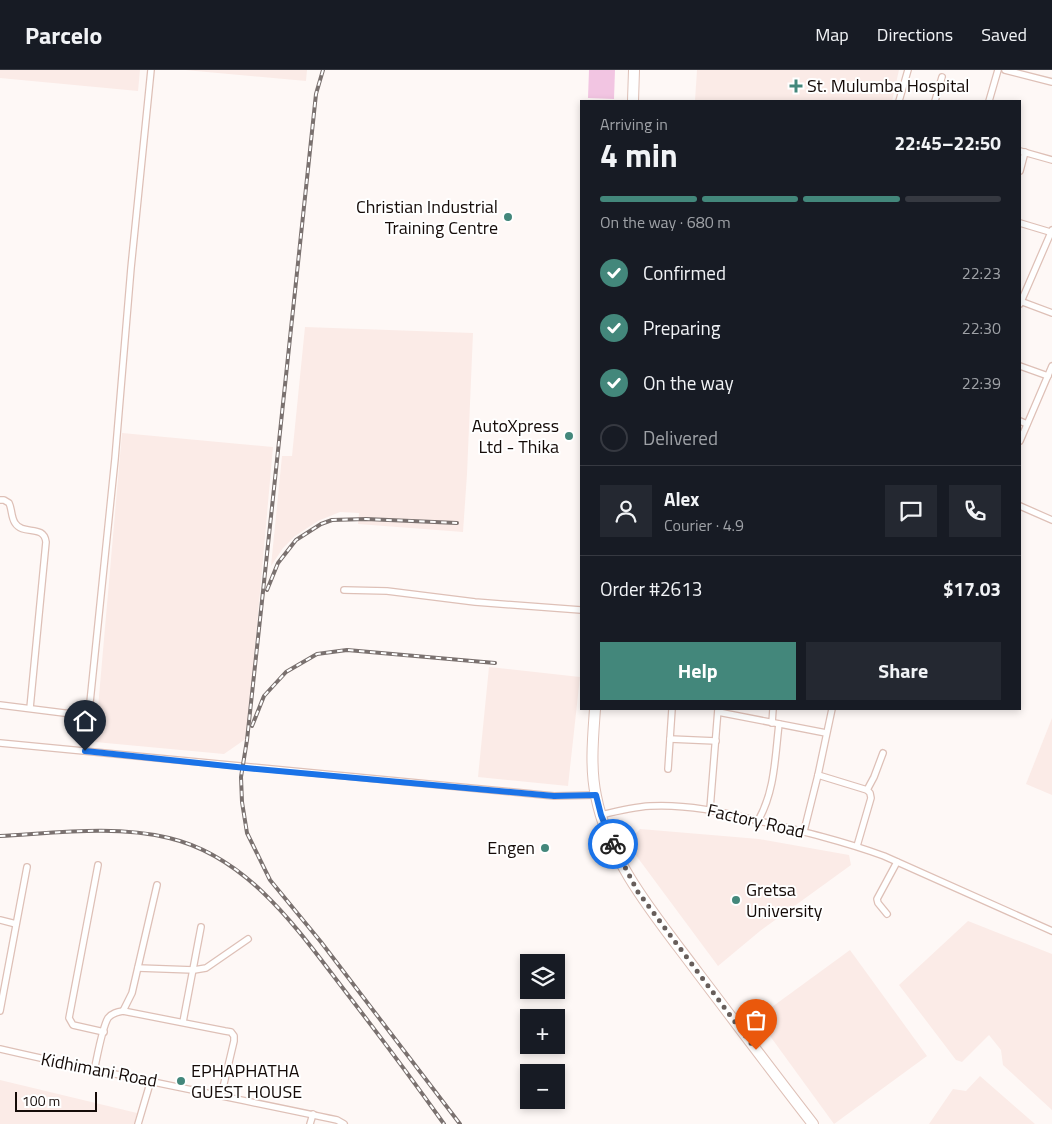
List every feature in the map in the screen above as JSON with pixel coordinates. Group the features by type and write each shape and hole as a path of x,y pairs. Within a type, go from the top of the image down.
{"highway":[{"path":"633,100 634,70"},
{"path":"595,710 593,760 596,795 601,815 618,857 638,892 716,998 813,1124"}],"street":[{"path":"85,751 115,459 132,258 151,70"},
{"path":"899,100 908,70"},
{"path":"989,100 998,70"},
{"path":"1005,70 1019,72 1052,82"},
{"path":"935,100 942,77"},
{"path":"1022,152 1052,160"},
{"path":"1021,223 1051,231 1021,300"},
{"path":"1021,302 1052,313"},
{"path":"1021,366 1048,376"},
{"path":"1021,439 1052,366"},
{"path":"1021,421 1027,424"},
{"path":"0,500 9,503 15,523 19,527 42,532 46,536 41,609 30,708"},
{"path":"1021,506 1052,520"},
{"path":"344,590 387,590 475,602 580,610"},
{"path":"0,705 88,716"},
{"path":"668,769 672,710"},
{"path":"772,723 773,710"},
{"path":"804,831 832,710"},
{"path":"710,809 718,711 826,733"},
{"path":"758,821 766,806 770,790 779,724"},
{"path":"670,738 716,742"},
{"path":"0,743 554,796 596,795"},
{"path":"867,790 883,753"},
{"path":"818,776 870,792 871,798 857,846"},
{"name":"Factory Road","path":"601,815 650,806 710,809 804,831 857,846 897,862 1052,931"},
{"path":"888,914 878,903 878,896 897,862"},
{"path":"98,865 69,1018 73,1025 104,1032"},
{"path":"0,1011 3,979 27,867"},
{"path":"123,1011 132,993 157,885"},
{"path":"0,920 16,924"},
{"path":"183,1022 201,927"},
{"path":"138,968 194,970 206,968 248,939"},
{"path":"94,1071 109,1017 116,1012 123,1011 183,1022 231,1032 234,1036 221,1096"},
{"name":"Kidhimani Road","path":"0,1049 94,1071 151,1080 313,1114 338,1120 344,1124"},
{"path":"138,1124 151,1080"},
{"path":"310,1124 313,1114"}],"shaded area":[{"path":"0,70 140,70 138,91 0,78"},
{"path":"185,70 307,70 306,81"},
{"path":"589,70 615,70 614,99 588,98"},
{"name":"St. Mulumba Hospital","path":"697,70 899,70 892,100 695,100"},
{"path":"305,327 473,333 463,532 358,524 359,513 340,512 318,521 295,536 283,548 271,566 282,456 292,456"},
{"path":"122,433 273,447 247,738 224,754 95,742"},
{"path":"489,667 580,677 568,786 478,777"},
{"path":"1052,718 1052,795 1026,784"},
{"name":"Gretsa University","path":"640,829 759,839 849,855 851,865 760,931 718,966 632,850 631,839"},
{"path":"968,921 1052,954 1052,1110 1003,1065 1001,1050 989,1035 962,1062 956,1060 899,985"},
{"path":"850,950 927,1056 834,1124 757,1018"},
{"path":"980,1076 1035,1124 929,1124 953,1089 966,1091"},
{"path":"0,1080 137,1113 134,1124 0,1124"}],"railway":[{"path":"323,70 316,94 247,740 241,777 242,802 247,833 270,880 321,942 460,1124"},
{"path":"267,590 278,563 296,540 321,524 332,520 366,519 457,523"},
{"path":"252,726 264,696 286,672 317,654 347,650 495,663"},
{"path":"0,836 85,831 149,834 169,838 198,848 224,861 247,879 290,921 408,1074 444,1124"}],"way so far":[{"path":"613,844 618,857 638,892 756,1050"}],"place":[{"name":"St. Mulumba Hospital","path":"796,86"},
{"name":"Christian Industrial Training Centre","path":"508,217"},
{"name":"AutoXpress Ltd - Thika","path":"569,436"},
{"name":"Engen","path":"545,848"},
{"name":"Gretsa University","path":"736,900"},
{"name":"EPHAPHATHA GUEST HOUSE","path":"181,1081"}],"route":[{"path":"85,751 246,768 554,796 596,795 601,815 613,844"}]}
